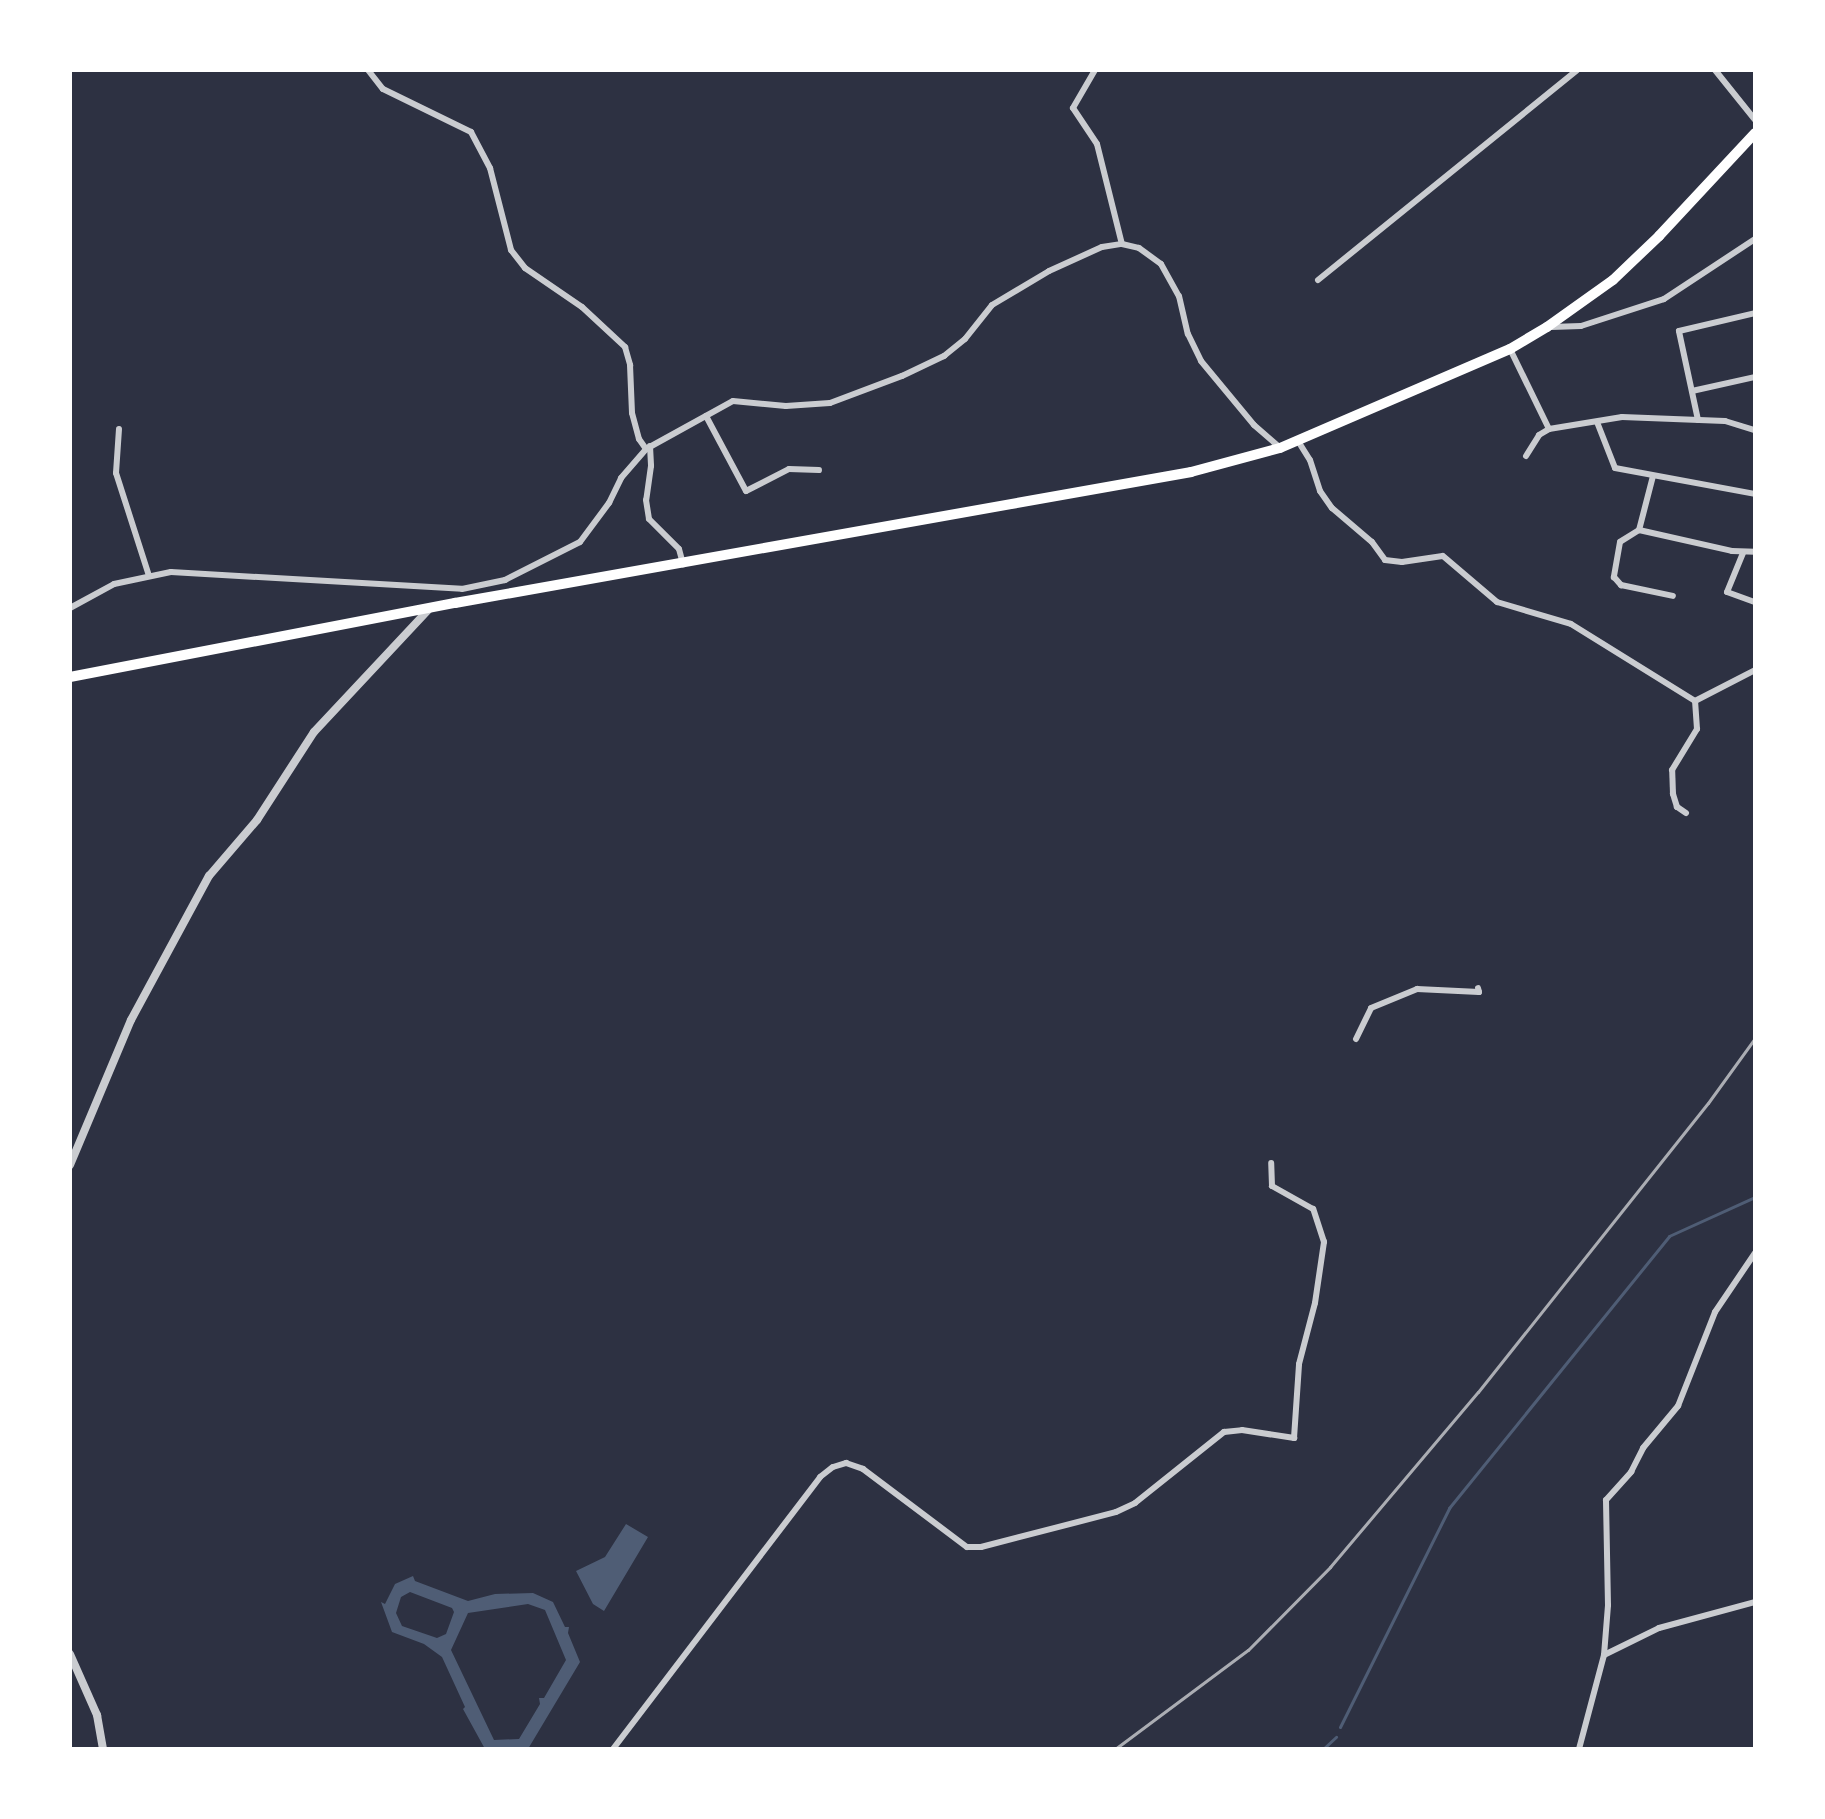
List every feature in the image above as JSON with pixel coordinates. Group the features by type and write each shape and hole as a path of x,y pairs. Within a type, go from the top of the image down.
{"highway":[{"path":"70,677 430,607 1191,472 1280,448 1510,349 1547,327 1613,280 1755,133"}],"street":[{"path":"368,70 383,89 471,132 490,168 511,250 525,268 582,307 625,347 630,365 632,413 639,439 648,448 651,466 646,500 649,519 679,549 683,564"},
{"path":"1095,70 1073,108 1097,144 1122,244"},
{"path":"1318,280 1577,70"},
{"path":"1715,70 1755,120"},
{"path":"1547,327 1581,326 1664,299 1755,239"},
{"path":"70,608 114,584 149,576 186,573 462,589 505,580 580,542 609,503 621,478 648,448 733,401 786,406 830,403 902,376 944,356 965,339 992,305 1049,271 1102,247 1122,244 1139,248 1161,264 1179,296 1188,334 1201,361 1254,425 1280,448"},
{"path":"1698,420 1679,331 1755,313"},
{"path":"1510,349 1549,429"},
{"path":"1692,391 1755,377"},
{"path":"706,416 746,491 789,469 819,470"},
{"path":"1526,456 1539,435 1549,429 1622,417 1725,421 1755,430"},
{"path":"1597,422 1615,468 1755,494"},
{"path":"119,429 116,473 149,576"},
{"path":"1298,441 1310,460 1320,491 1332,508 1372,542 1385,560 1402,562 1443,556 1497,602 1571,624 1695,701"},
{"path":"1653,476 1639,530 1620,542 1614,577 1621,585 1673,596"},
{"path":"1639,530 1743,553 1755,552"},
{"path":"1743,553 1727,592 1755,602"},
{"path":"455,603 462,589"},
{"path":"70,1165 131,1020 209,876 257,820 314,732 430,607"},
{"path":"1695,701 1755,670"},
{"path":"1686,813 1677,807 1672,770 1697,729 1695,701"},
{"path":"1356,1039 1371,1008 1406,993 1417,989 1479,992 1478,988"},
{"path":"613,1749 820,1477 833,1467 846,1463 863,1469 967,1547 981,1547 1116,1512 1135,1503 1224,1432 1242,1430 1294,1438 1298,1418 1299,1364 1315,1303 1324,1242 1313,1209 1272,1186 1271,1163"},
{"path":"1579,1749 1604,1655 1608,1605 1606,1500 1631,1472 1643,1448 1678,1406 1715,1312 1755,1253"},
{"path":"1604,1655 1659,1628 1755,1602"},
{"path":"70,1654 97,1715 103,1749"}],"water":[{"path":"626,1524 648,1537 604,1611 593,1604 576,1571 605,1557"},
{"path":"413,1576 415,1581 468,1601 495,1594 533,1593 553,1602 565,1627 569,1627 568,1633 580,1662 528,1749 485,1749 463,1709 465,1707 442,1657 424,1644 392,1632 381,1602 385,1604 395,1584","holes":["410,1592 452,1608 454,1612 446,1634 437,1638 402,1626 396,1613 401,1597","528,1604 545,1610 566,1660 544,1698 539,1698 540,1704 519,1739 494,1740 451,1650 468,1613"]}],"waterway":[{"path":"1340,1727 1449,1508 1669,1236 1755,1197"},
{"path":"1323,1749 1336,1737"}],"railway":[{"path":"1115,1749 1248,1650 1330,1567 1478,1392 1708,1103 1755,1038"}]}
